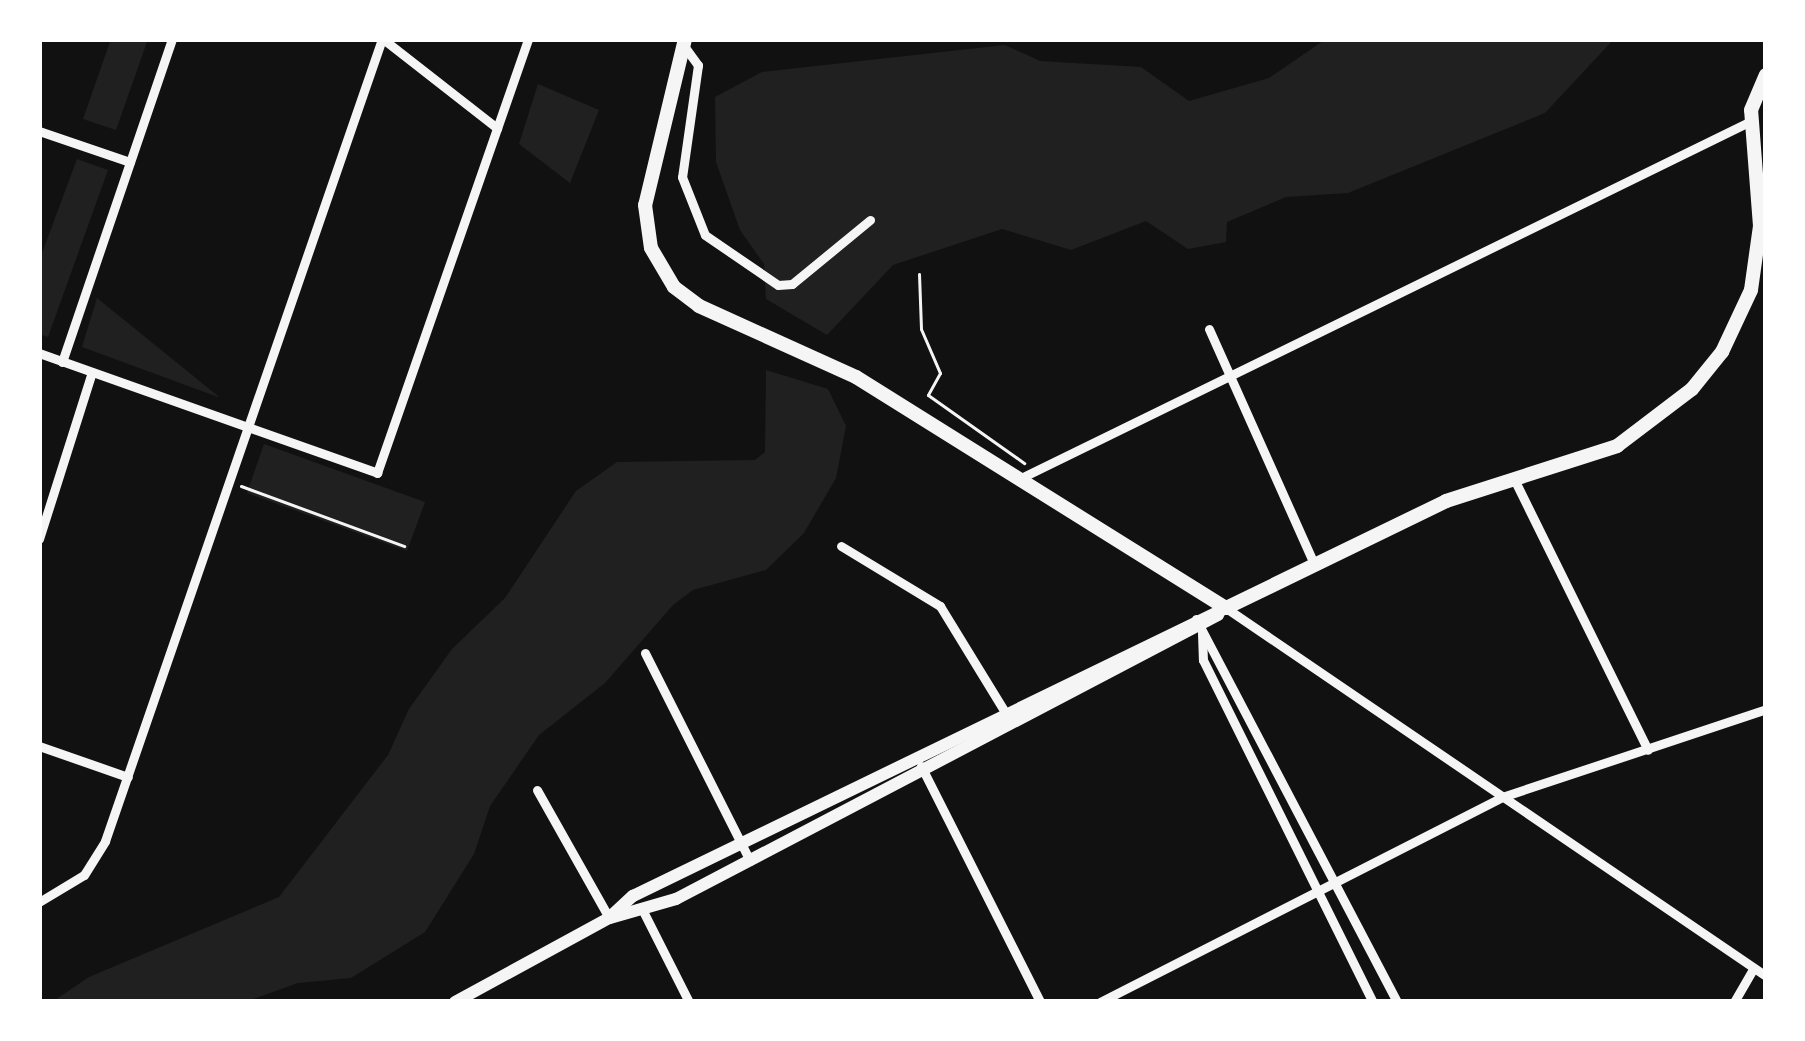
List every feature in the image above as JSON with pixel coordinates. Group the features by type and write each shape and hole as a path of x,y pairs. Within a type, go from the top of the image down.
{"main road":[{"path":"685,43 646,191 647,234 674,287 740,324 856,377 1030,473 1226,608 1446,501 1637,434 1722,352 1751,290 1759,247 1751,121 1752,99 1766,75"}],"street":[{"path":"62,362 172,39"},
{"path":"39,902 92,865 128,777 253,429 383,39 497,128"},
{"path":"39,353 377,473 528,39"},
{"path":"685,43 698,65 685,200 717,247 778,285 792,284 870,220"},
{"path":"1030,473 1751,121"},
{"path":"39,131 130,162"},
{"path":"1209,329 1314,564"},
{"path":"39,539 92,372"},
{"path":"1514,478 1648,750"},
{"path":"841,546 940,606 1010,721"},
{"path":"609,918 644,913 750,861 921,766 1226,608 1766,976"},
{"path":"1199,624 1397,1002"},
{"path":"1199,624 1203,660 1373,1002"},
{"path":"645,653 750,861"},
{"path":"1100,1002 1502,797 1766,709"},
{"path":"39,746 128,777"},
{"path":"455,1002 609,918 633,896 921,766"},
{"path":"921,766 1040,1002"},
{"path":"537,790 609,918"},
{"path":"644,913 689,1002"},
{"path":"1734,1002 1754,968"}],"path":[{"path":"919,274 921,329 940,373 928,395 1030,473"},
{"path":"233,484 404,546"}],"shaded area":[{"path":"111,39 148,39 116,130 83,119"},
{"path":"1326,39 1614,39 1545,113 1348,193 1286,197 1227,222 1226,242 1188,249 1146,221 1071,250 1002,229 893,265 827,335 766,299 764,264 740,230 716,162 715,97 762,72 1005,45 1040,61 1141,67 1189,101 1269,78"},
{"path":"538,84 599,110 570,183 519,144"},
{"path":"77,159 108,170 48,337 39,334 39,261"},
{"path":"97,298 218,396 218,397 82,347"},
{"path":"766,370 828,389 846,426 836,478 804,533 766,570 693,590 673,605 605,683 539,735 490,806 474,854 425,932 351,978 298,983 245,1002 52,1002 89,977 279,897 388,755 409,709 452,649 505,598 576,491 617,462 755,460 765,452"},
{"path":"264,444 425,502 407,551 247,493"}]}
